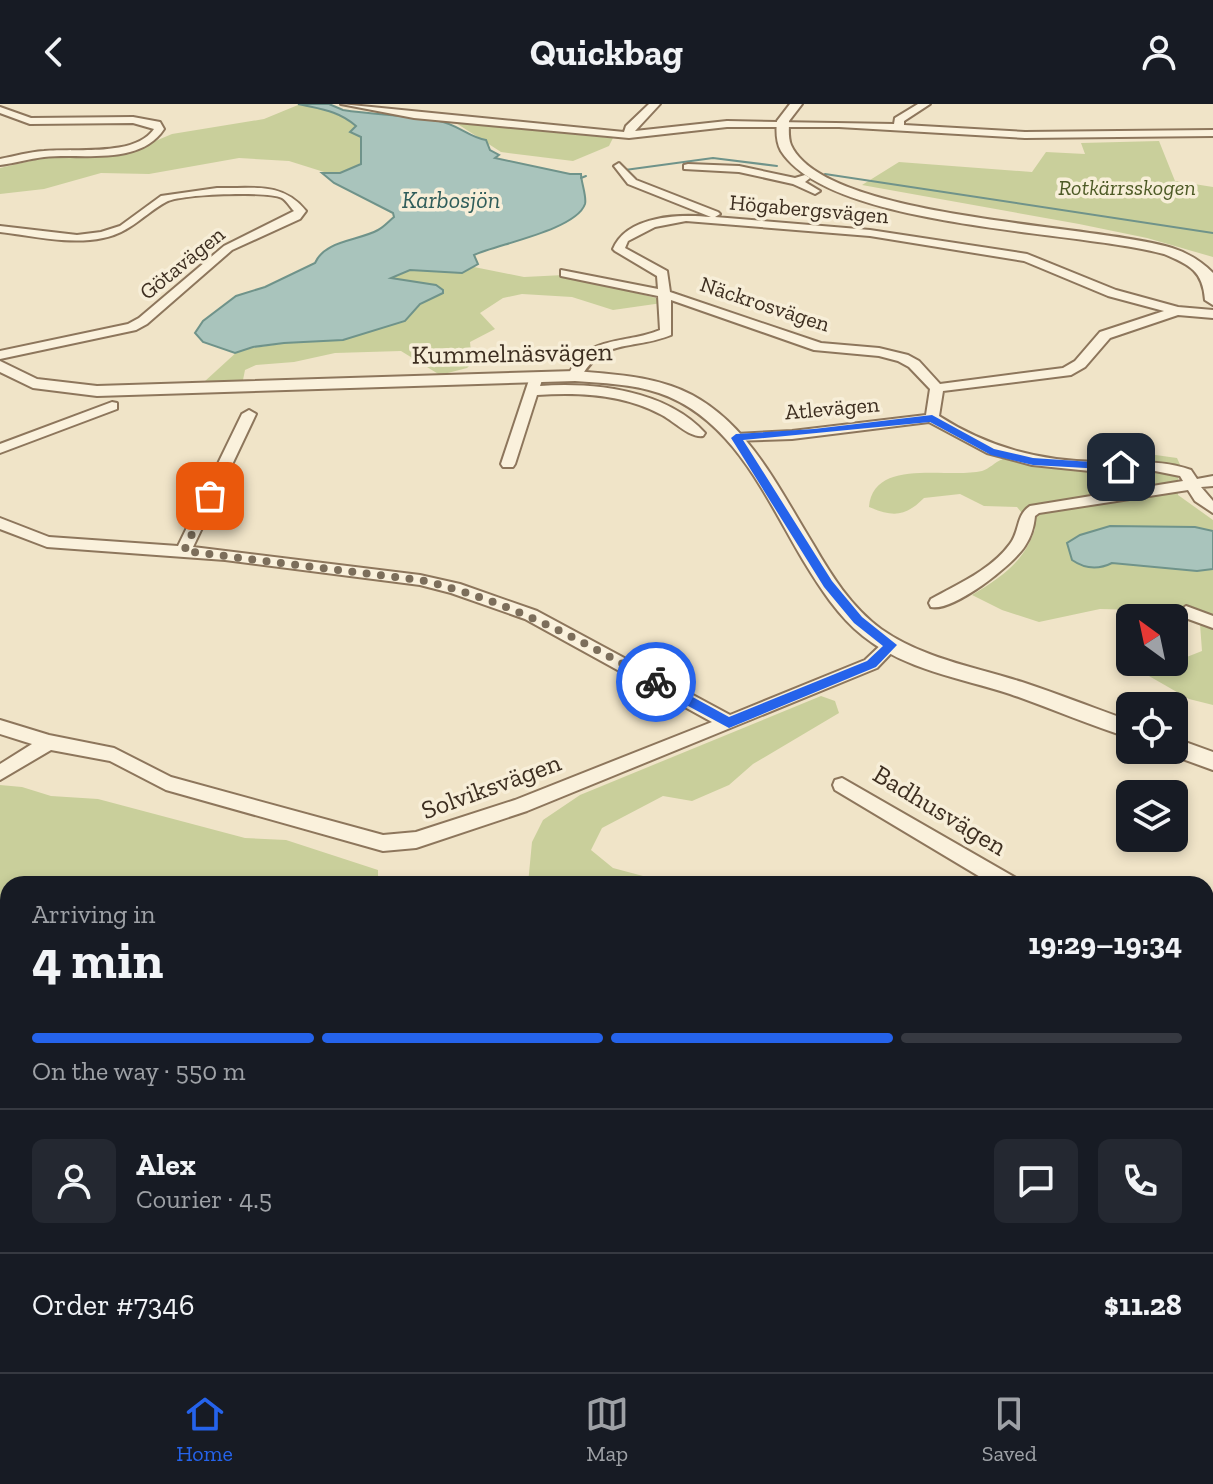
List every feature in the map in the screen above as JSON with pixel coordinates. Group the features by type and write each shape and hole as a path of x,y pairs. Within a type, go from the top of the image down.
{"street":[{"path":"346,104 414,115 629,135 707,125 899,127 1025,135 1213,133"},
{"path":"629,135 630,128 655,104"},
{"path":"796,104 782,126 787,150 815,175 849,192 898,206 1160,250 1180,257 1203,271 1211,279 1213,300"},
{"path":"899,127 899,120 905,114 925,104"},
{"path":"0,110 30,121 148,121 156,124 157,135 144,144 123,150 41,154 0,162"},
{"path":"619,166 632,182 731,222"},
{"path":"688,167 739,169 796,181 815,191"},
{"path":"796,181 815,175"},
{"name":"Götavägen","path":"0,229 77,238 103,235 124,228 146,215 158,201 172,196 217,191 267,191 288,197 300,211 296,217 228,248 132,327 0,355"},
{"name":"Högabergsvägen","path":"575,376 584,359 598,349 639,343 666,332 663,274 658,268 621,252 619,244 634,233 664,221 686,218 870,233 1027,258 1112,293 1177,311 1213,314"},
{"name":"Näckrosvägen","path":"565,273 664,294 806,343 835,350 879,352 903,358 914,364 937,388"},
{"path":"1177,311 1105,335 1080,364 1066,372 937,388 932,418 991,452 1033,462 1097,467 1169,467 1186,473 1200,498 1213,508"},
{"name":"Kummelnäsvägen","path":"0,366 33,383 86,391 534,384 636,400 670,411 698,433"},
{"name":"Kummelnäsvägen","path":"534,384 575,376 633,380 675,392 713,413 736,438 828,584 858,620 891,645 1116,725"},
{"path":"508,464 534,384"},
{"path":"0,449 112,406"},
{"path":"184,551 249,414"},
{"name":"Atlevägen","path":"736,438 932,418"},
{"path":"937,603 998,564 1019,546 1029,528 1028,514 1035,509 1213,481"},
{"path":"0,523 47,542 184,551 420,580 454,588 531,615 729,723"},
{"path":"1188,613 1213,622"},
{"name":"Solviksvägen","path":"0,727 49,742 114,755 166,783 383,843 416,840 461,828 729,723 871,664 891,645"},
{"path":"0,773 49,742"},
{"path":"1188,752 1213,761"},
{"name":"Badhusvägen","path":"842,785 996,876"}],"green space":[{"path":"298,105 329,110 356,127 350,132 361,137 361,164 340,173 324,172 289,161 239,158 149,174 101,173 44,189 0,194 0,168 52,156 134,150 172,134 264,119"},
{"path":"456,123 613,138 609,146 573,161 501,152"},
{"name":"Rotkärrsskogen","path":"1159,141 1175,181 1213,187 1213,257 1147,238 1079,224 862,185 899,162 1032,172 1046,152 1085,154 1081,143"},
{"path":"474,267 524,277 564,275 660,299 662,303 613,310 572,297 522,294 503,298 480,313 495,329 470,342 472,363 467,368 440,375 401,351 335,353 294,362 256,365 245,370 243,380 204,382 239,350 315,339 331,341 405,321 404,281 390,278 410,270 462,273"},
{"path":"1113,449 1177,458 1182,469 1177,482 1178,495 1213,520 1213,705 1189,699 1188,692 1177,692 1149,676 1188,676 1188,656 1202,651 1200,624 1188,613 1188,604 1116,604 1116,609 1100,609 1039,622 1002,610 972,595 1011,568 1025,551 1035,529 1017,507 984,506 960,494 924,498 905,512 892,514 869,507 874,491 884,481 898,476 982,471 1003,459 1032,465 1092,469 1098,453"},
{"path":"821,696 835,701 839,713 753,764 729,785 692,801 663,796 602,828 591,850 613,868 643,876 529,876 532,842 543,820 580,795"},
{"path":"0,785 22,787 51,796 98,799 245,838 286,840 378,870 378,876 0,876"}],"water":[{"name":"Karbosjön","path":"298,104 329,104 343,110 446,123 486,140 490,150 499,155 495,158 581,174 585,204 579,213 552,229 474,255 478,264 462,273 410,270 391,278 436,285 443,290 443,293 420,304 405,321 343,340 284,343 235,353 203,342 195,333 203,321 236,296 265,287 315,263 334,245 370,234 394,217 393,213 334,183 322,173 340,173 361,164 361,137 350,132 356,126 335,113"},
{"path":"1110,526 1195,527 1213,531 1213,569 1197,571 1112,563 1092,568 1072,560 1067,543 1080,535"}],"waterway":[{"path":"625,170 713,158 777,166"},
{"path":"825,174 1213,233"},
{"path":"581,178 586,176"}],"way so far":[{"path":"210,496 184,551 420,580 454,588 531,615 656,682"}],"route":[{"path":"656,682 729,723 871,664 891,645 842,604 736,438 792,435 932,418 991,452 1033,462 1121,467"}]}
